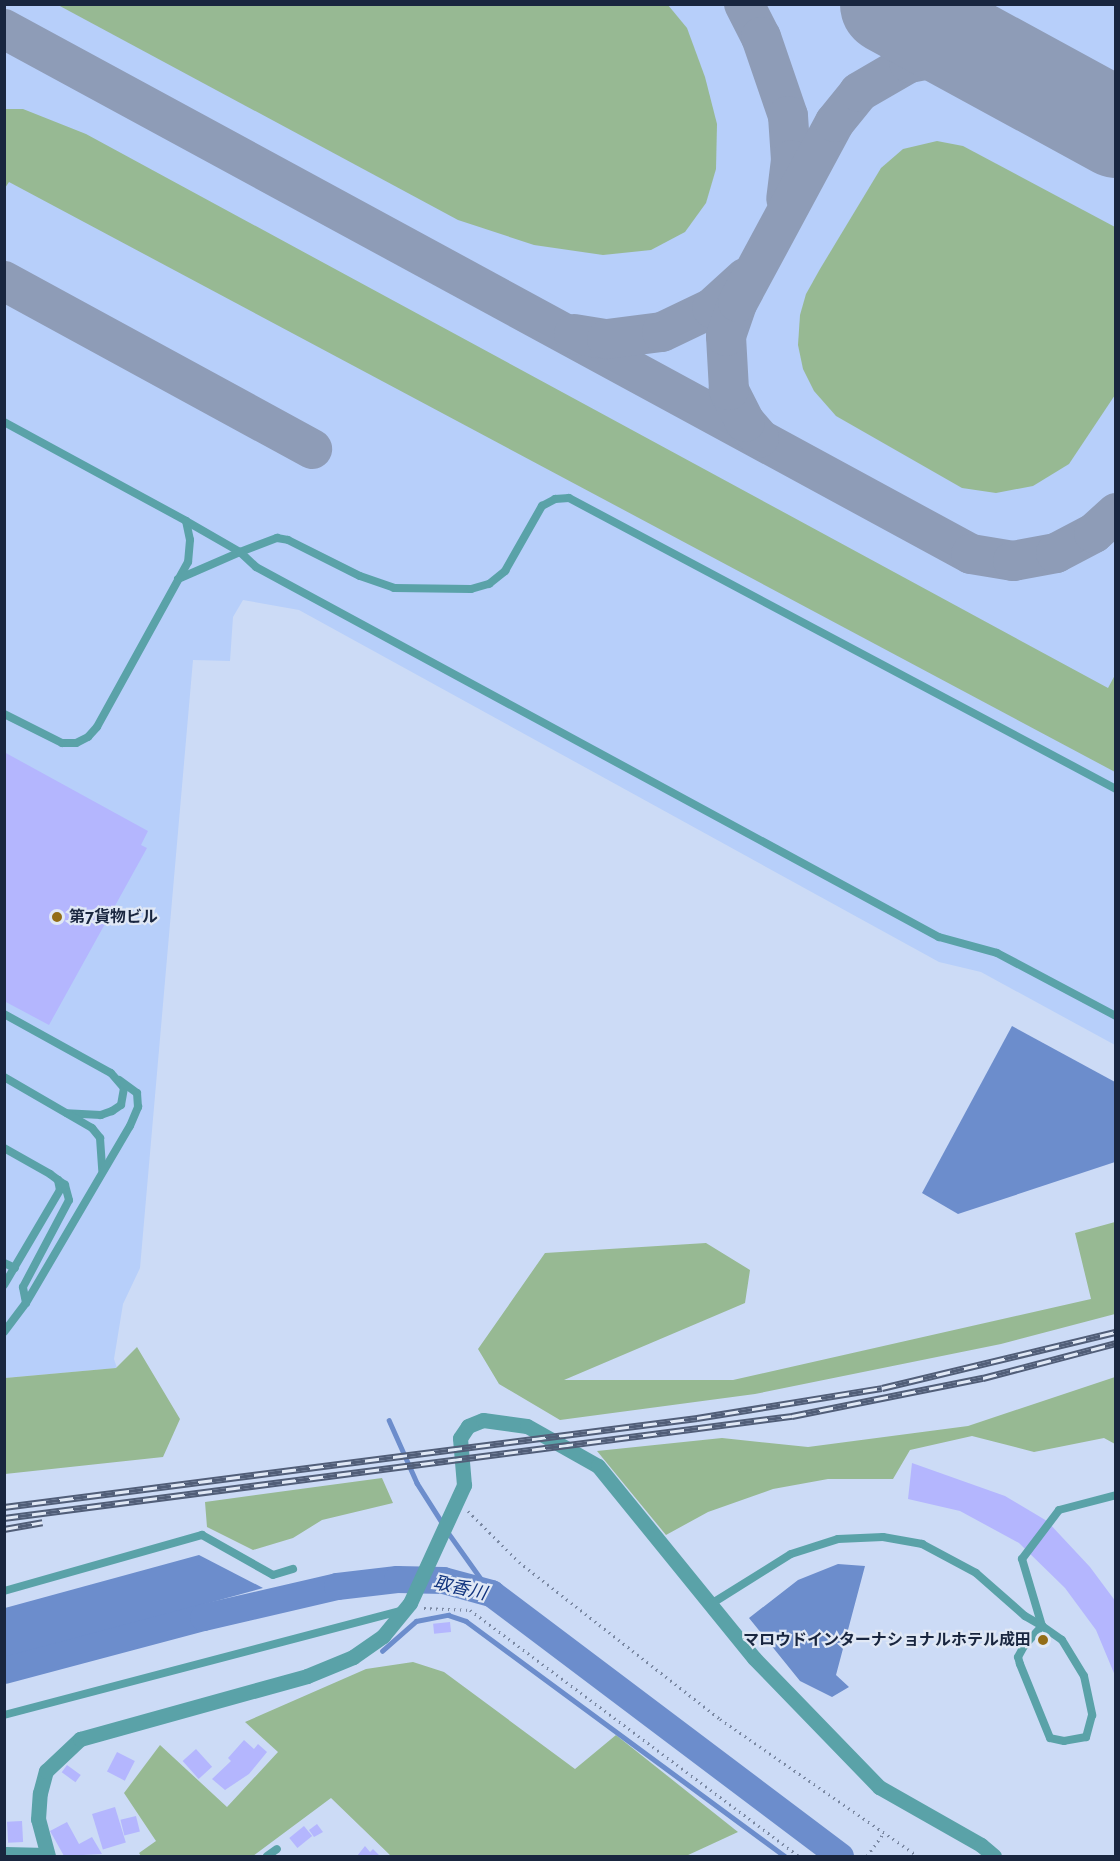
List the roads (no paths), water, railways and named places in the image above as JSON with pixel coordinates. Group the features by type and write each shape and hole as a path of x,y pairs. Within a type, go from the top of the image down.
{"street":[{"path":"4,1854 47,1856 38,1820 46,1771 80,1739 307,1676 352,1657 406,1610 464,1485 460,1438 468,1426 483,1420 527,1426 598,1466 754,1658 879,1787 981,1845 994,1857"}],"lane":[{"path":"4,422 240,552 256,567 939,937 998,953 1116,1016"},
{"path":"178,579 277,538 288,540 360,576 394,588 471,589 489,584 504,571 542,506 555,499 569,498 1116,789"},
{"path":"4,714 62,743 76,743 88,737 188,562 190,540 186,521"},
{"path":"4,1014 133,1087 138,1107 112,1158 102,1171 26,1304 4,1332"},
{"path":"4,1077 67,1113 100,1138 102,1171"},
{"path":"67,1113 101,1115 112,1111 125,1097 119,1080"},
{"path":"4,1148 65,1185 69,1200 23,1287 26,1304"},
{"path":"4,1284 58,1198 58,1180"},
{"path":"4,1263 15,1269"},
{"path":"1042,1626 1022,1559 1059,1510 1116,1495"},
{"path":"4,1591 202,1535 273,1575 293,1569"},
{"path":"711,1604 791,1554 838,1539 883,1537 922,1544 954,1559 1062,1640 1084,1676 1092,1715 1086,1737 1064,1741 1050,1738 1045,1729 1037,1698 1018,1657 1042,1626"},
{"path":"4,1715 406,1610"},
{"path":"267,1857 277,1848"}],"waterway":[{"path":"389,1420 417,1483 443,1524"},
{"path":"447,1531 491,1593"},
{"name":"取香川","path":"4,1670 203,1617 337,1586 397,1579 443,1580 491,1593 840,1856"},
{"path":"382,1651 416,1621 448,1615 466,1621 785,1856"}],"railway":[{"path":"4,1507 697,1418 882,1388 1116,1332"},
{"path":"4,1518 792,1416 983,1378 1116,1343"},
{"path":"4,1529 42,1522"}],"place":[{"name":"第7貨物ビル","path":"57,917"},
{"name":"マロウドインターナショナルホテル成田","path":"1043,1640"}]}
